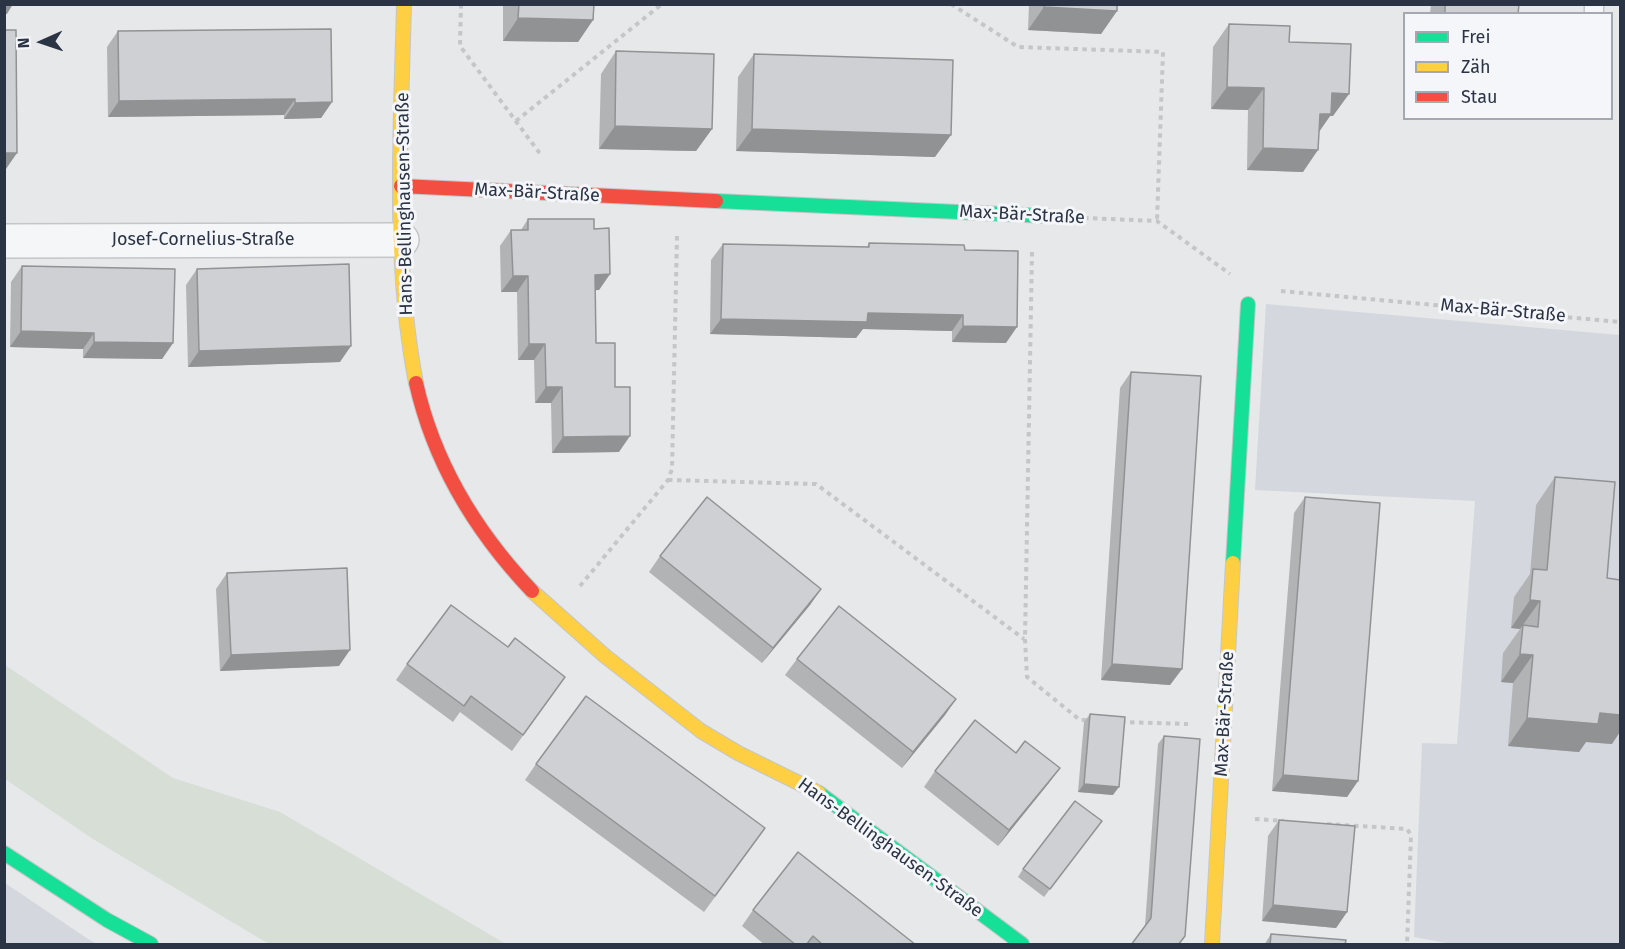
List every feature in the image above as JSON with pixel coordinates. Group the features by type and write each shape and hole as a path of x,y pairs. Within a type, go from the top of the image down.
{"street":[{"name":"Hans-Bellinghausen-Straße","path":"404,4 402,240 412,361 426,420 451,483 474,523 514,574 597,651 710,737 790,776 824,796 1022,945"},
{"name":"Max-Bär-Straße","path":"401,186 1047,216"},
{"name":"Josef-Cornelius-Straße","path":"4,241 402,240"},
{"name":"Max-Bär-Straße","path":"1212,945 1248,304"},
{"path":"4,853 107,920 151,945"}],"path":[{"path":"461,4 460,46 571,194"},
{"path":"516,121 662,4"},
{"path":"951,4 1018,47 1163,52 1157,221 1239,281"},
{"path":"556,615 668,480 672,469 678,200"},
{"path":"1033,215 1025,639 1027,677 1080,720 1100,721"},
{"name":"Max-Bär-Straße","path":"1047,216 1157,221"},
{"name":"Max-Bär-Straße","path":"1272,290 1620,322"},
{"path":"668,480 816,483 1025,639"},
{"path":"1110,721 1225,726"},
{"path":"1220,816 1290,821"},
{"path":"1325,824 1407,829 1411,835 1407,945"}],"shaded area":[{"path":"1266,304 1620,335 1620,944 1451,944 1414,937 1422,743 1457,744 1475,501 1255,490"},
{"path":"5,665 173,778 280,812 506,944 269,944 93,839 5,779"},
{"path":"5,883 88,939 97,944 5,944"}],"building":[{"path":"519,4 594,4 593,20 518,18"},
{"path":"1044,4 1117,4 1117,11 1044,7"},
{"path":"1445,4 1519,4 1518,12 1445,12"},
{"path":"1229,24 1290,26 1289,42 1351,44 1349,94 1332,93 1331,114 1320,114 1318,150 1263,148 1264,88 1227,87"},
{"path":"331,29 332,102 295,103 295,99 119,101 118,31"},
{"path":"4,30 16,30 17,153 4,153"},
{"path":"616,51 714,54 712,129 615,126"},
{"path":"754,54 953,60 951,135 752,129"},
{"path":"528,219 594,219 594,229 609,228 610,274 595,275 596,343 615,343 615,387 630,387 630,436 563,437 562,387 546,387 545,344 529,344 528,276 513,276 511,230 528,230"},
{"path":"869,243 964,245 965,250 1018,251 1017,327 963,326 963,315 868,313 867,322 721,319 723,244 869,247"},
{"path":"349,264 351,346 199,351 197,269"},
{"path":"22,266 175,269 173,343 94,342 94,333 21,331"},
{"path":"1131,372 1201,376 1182,669 1112,664"},
{"path":"1555,477 1615,482 1607,578 1620,580 1620,715 1600,713 1598,724 1527,718 1533,655 1520,654 1523,625 1538,627 1540,601 1530,600 1533,569 1547,570"},
{"path":"707,497 821,589 773,648 660,556"},
{"path":"1305,497 1380,503 1358,781 1283,775"},
{"path":"347,568 350,650 231,655 227,573"},
{"path":"451,605 508,647 515,638 565,677 523,735 471,696 464,706 407,664"},
{"path":"839,606 956,699 913,752 797,659"},
{"path":"586,696 765,828 715,896 536,764"},
{"path":"1090,714 1125,717 1119,787 1084,784"},
{"path":"975,720 1016,753 1025,741 1060,768 1009,830 935,771"},
{"path":"1164,736 1200,739 1185,936 1178,945 1131,945 1151,918"},
{"path":"1075,801 1102,821 1050,889 1023,869"},
{"path":"1279,820 1355,826 1347,912 1273,905"},
{"path":"798,852 916,945 823,945 813,936 806,945 796,945 753,910"},
{"path":"1271,934 1346,940 1345,945 1270,945"}],"traffic: fast":[{"path":"716,201 1047,216"},
{"path":"1233,563 1248,304"},
{"path":"819,793 1022,944"},
{"path":"4,853 107,920 151,944"}],"traffic: slow":[{"path":"404,4 400,146 401,242 408,336 416,383"},
{"path":"1212,944 1233,563"},
{"path":"532,591 605,656 701,731 738,753 819,793"}],"traffic: jam":[{"path":"401,186 716,201"},
{"path":"416,383 434,441 460,495 493,545 532,591"}]}
